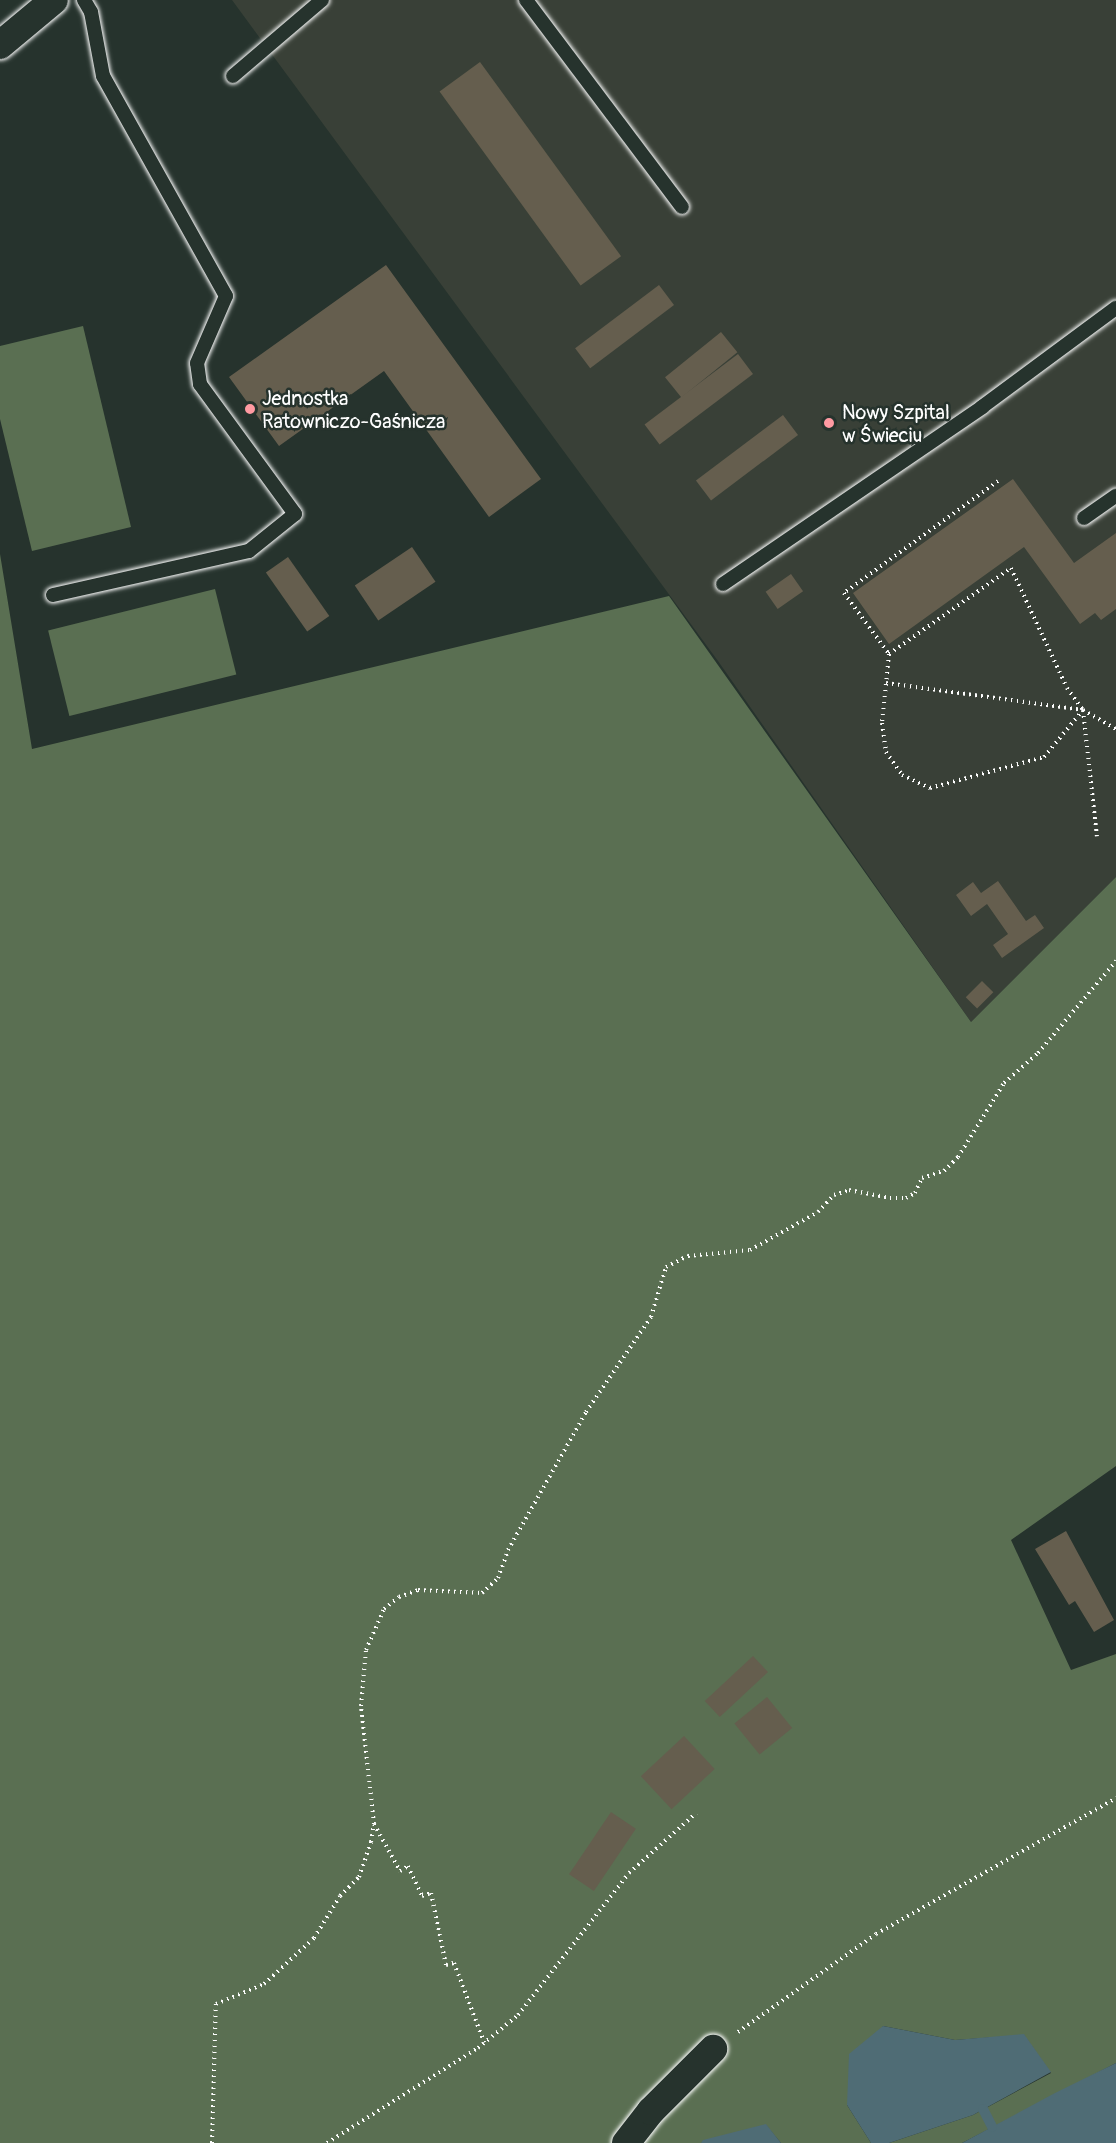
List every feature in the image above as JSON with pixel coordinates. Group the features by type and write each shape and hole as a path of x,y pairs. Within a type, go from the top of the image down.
{"street":[{"path":"0,45 54,0"},
{"path":"626,2143 651,2111 713,2049"}],"lane":[{"path":"53,595 249,551 295,514 200,384 197,363 226,296 103,76 91,12 84,0"},
{"path":"233,76 322,0"},
{"path":"526,0 682,207"},
{"path":"723,584 982,407 1116,308"},
{"path":"1084,518 1116,496"}],"path":[{"path":"998,481 844,593 889,654 882,723 886,753 902,775 930,788 942,788 1044,757 1083,710"},
{"path":"889,654 1011,568 1067,688 1083,710 1097,836"},
{"path":"886,683 1083,710 1116,729"},
{"path":"212,2143 216,2004 264,1984 314,1938 340,1896 360,1877 374,1824 362,1706 366,1650 384,1609 399,1596 436,1588 468,1595 482,1593 498,1578 508,1550 614,1367 651,1317 666,1267 688,1256 750,1250 818,1212 834,1195 849,1190 890,1198 906,1198 915,1193 922,1178 944,1171 958,1158 1004,1083 1038,1053 1116,961"},
{"path":"713,2049 876,1934 1116,1798"},
{"path":"327,2143 484,2042 525,2006 629,1873 696,1813"},
{"path":"374,1824 400,1871 408,1866 422,1896 431,1893 446,1965 454,1963 484,2042"}],"shaded area":[{"name":"Nowy Szpital w Świeciu","path":"232,0 1116,0 1116,877 971,1022 718,661"}],"green space":[{"path":"83,326 131,527 32,551 0,419 0,346"},
{"path":"0,554 32,749 669,596 971,1022 1116,877 1116,1466 1011,1540 1071,1670 1116,1654 1116,2063 962,2143 889,2143 973,2115 1051,2073 1024,2035 955,2040 883,2026 847,2105 871,2143 781,2143 766,2125 701,2143 0,2143"},
{"path":"215,589 236,674 69,716 48,631"}],"water":[{"path":"883,2026 955,2040 1024,2034 1051,2072 973,2115 889,2143 871,2143 847,2105 849,2054"},
{"path":"1116,2063 1116,2143 962,2143 1055,2093"},
{"path":"766,2124 781,2143 701,2143 703,2140"}],"building":[{"path":"480,62 621,256 581,286 440,91"},
{"path":"386,265 541,479 489,517 384,371 279,446 229,377"},
{"path":"659,285 674,305 590,368 575,348"},
{"path":"721,332 737,352 681,398 665,377"},
{"path":"738,354 753,374 660,444 645,424"},
{"path":"783,415 798,435 711,501 696,481"},
{"path":"1013,479 1074,563 1116,533 1116,609 1101,620 1095,613 1080,624 1024,547 889,644 853,593"},
{"path":"412,547 435,582 378,620 355,586"},
{"path":"288,557 329,616 307,631 266,572"},
{"path":"791,574 803,591 778,609 766,592"},
{"path":"998,881 1026,921 1035,915 1044,928 1002,958 993,945 1008,934 987,904 971,916 956,895 973,882 981,893"},
{"path":"982,981 993,992 977,1009 966,997"},
{"path":"1066,1531 1114,1620 1094,1632 1075,1601 1069,1605 1035,1549"},
{"path":"753,1656 768,1672 720,1717 705,1701"},
{"path":"767,1697 792,1728 760,1755 734,1723"},
{"path":"684,1736 715,1769 672,1809 641,1776"},
{"path":"611,1812 636,1829 594,1891 569,1874"}],"waterway":[{"path":"983,2109 992,2127"}],"place":[{"name":"Jednostka Ratowniczo-Gaśnicza","path":"250,409"},
{"name":"Nowy Szpital w Świeciu","path":"829,423"}]}
